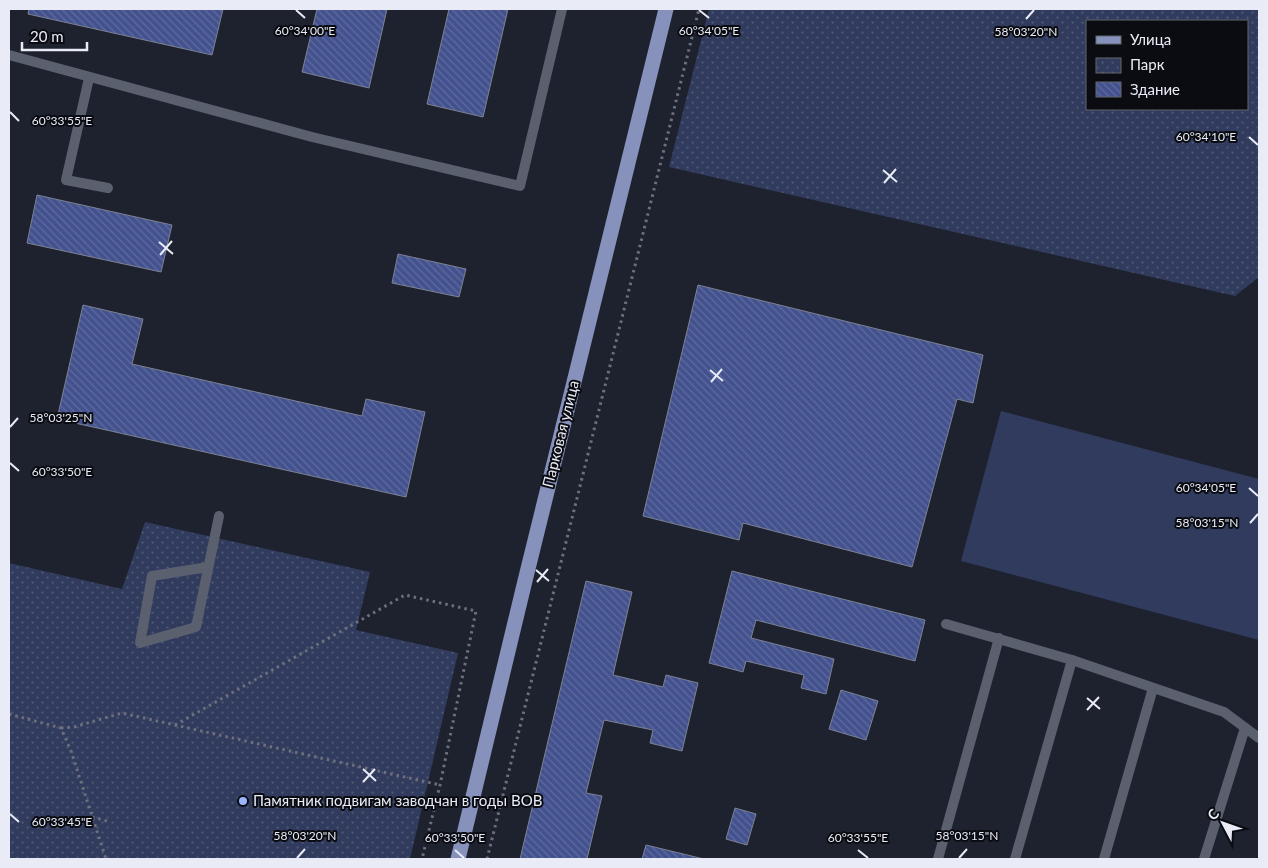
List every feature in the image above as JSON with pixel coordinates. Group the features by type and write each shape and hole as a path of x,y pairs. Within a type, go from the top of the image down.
{"main road":[{"name":"Парковая улица","path":"458,859 666,9"}],"lane":[{"path":"9,55 312,138 520,186 562,9"},
{"path":"89,78 66,180 108,188"},
{"path":"208,567 152,576 140,643 196,627 219,516"},
{"path":"946,624 1072,660 1224,712 1259,738"},
{"path":"938,859 999,638"},
{"path":"1015,859 1072,660"},
{"path":"1104,859 1153,688"},
{"path":"1204,859 1245,728"}],"path":[{"path":"487,859 699,9"},
{"path":"175,725 405,595 476,611 440,785 422,859"},
{"path":"9,714 60,728 74,727 122,713 440,785"},
{"path":"60,728 71,751 106,859"},
{"path":"92,817 107,821"}],"green space":[{"path":"709,9 1259,9 1259,277 1235,296 669,167"},
{"path":"1001,411 1259,479 1259,640 961,561"},
{"path":"145,522 370,572 356,630 458,653 410,859 9,859 9,563 122,589"}],"building":[{"path":"29,9 223,9 212,55 28,14"},
{"path":"317,9 387,9 369,88 302,72"},
{"path":"449,9 508,9 483,117 427,104"},
{"path":"37,195 172,225 161,272 27,243"},
{"path":"398,254 466,269 459,297 392,283"},
{"path":"698,285 983,355 973,403 957,399 912,567 743,523 739,540 643,516"},
{"path":"83,305 143,319 132,364 362,416 366,399 425,412 406,497 57,419"},
{"path":"732,571 925,620 915,661 756,620 751,638 834,659 826,694 801,688 804,675 746,661 743,672 709,663"},
{"path":"586,581 632,592 613,675 663,687 666,675 698,683 682,751 650,743 653,730 604,720 586,793 602,796 587,859 520,859"},
{"path":"841,690 878,701 866,740 829,729"},
{"path":"735,808 756,814 747,845 726,839"},
{"path":"646,845 704,859 642,859"}],"place":[{"name":"Памятник подвигам заводчан в годы ВОВ","path":"243,801"}]}
